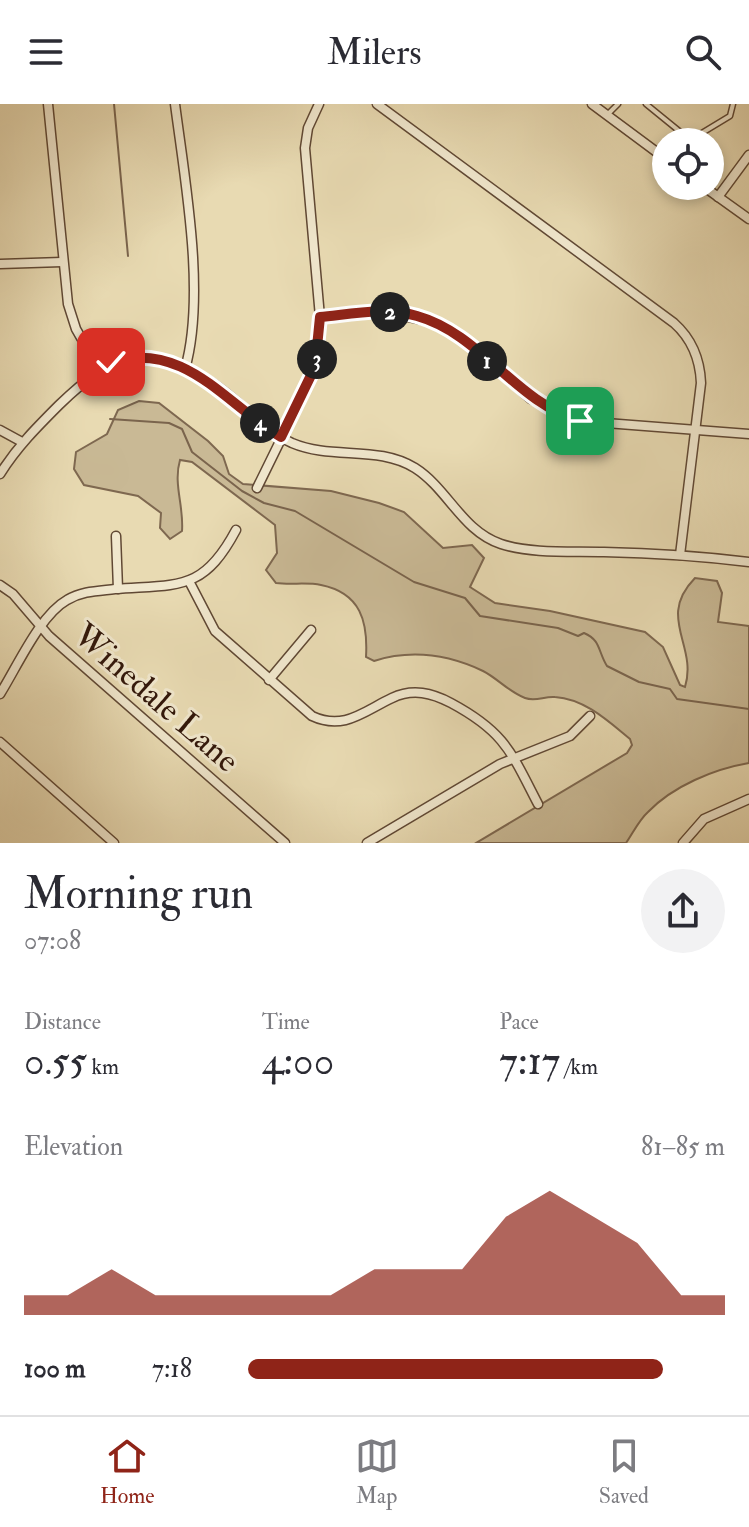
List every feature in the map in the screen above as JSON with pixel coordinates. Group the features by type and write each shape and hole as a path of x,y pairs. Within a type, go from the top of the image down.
{"street":[{"path":"48,104 62,262 73,321 99,369"},
{"path":"175,104 194,298 190,351 185,369"},
{"path":"257,488 315,367 320,317 305,148 308,128 319,104"},
{"path":"377,104 678,327 699,362 701,383 680,555"},
{"path":"592,104 652,149"},
{"path":"724,189 749,155"},
{"path":"722,200 749,219"},
{"path":"0,264 62,262"},
{"path":"320,317 385,312 417,316 454,333 531,399 565,417 596,424 696,428 749,434"},
{"path":"0,474 22,442 99,369 117,361 139,358 185,369 217,387 281,437 317,452 380,455 400,461 430,479 474,528 500,543 534,549 680,555 749,562"},
{"path":"0,430 22,442"},
{"path":"0,694 55,609 68,599 84,592 189,581 215,566 236,530"},
{"path":"116,536 118,589"},
{"path":"189,581 215,631 312,716 335,723 354,719 401,694 434,695 489,724 514,758 538,804"},
{"name":"Winedale Lane","path":"0,585 13,594 41,629 285,843"},
{"path":"269,680 311,630"},
{"path":"367,843 514,758 570,736 590,716"},
{"path":"0,742 114,843"},
{"path":"683,843 704,819 749,799"}],"lane":[{"path":"607,115 618,104"},
{"path":"646,104 673,128"},
{"path":"710,128 730,116 733,104"}],"shaded area":[{"path":"139,401 159,403 208,441 223,456 229,474 243,484 331,491 379,503 404,512 443,548 472,545 484,558 470,587 495,603 550,611 645,632 663,647 680,685 685,687 687,658 678,619 679,606 684,592 695,578 717,581 722,593 718,622 749,626 749,763 708,774 669,794 645,815 626,843 476,843 627,753 632,745 630,739 596,712 576,702 555,697 525,698 483,671 456,661 416,654 374,661 366,657 363,621 353,602 334,589 321,585 276,583 266,570 277,553 275,525 192,462 180,460 178,478 182,531 170,539 160,528 161,513 138,496 84,485 74,469 76,452 107,434 118,410"}],"waterway":[{"path":"114,104 128,256"},
{"path":"110,419 169,423 182,429 192,452 242,491 264,503 295,511 414,582 465,598 480,616 558,628 578,636 584,633 596,643 607,666 639,682 670,689 677,699 749,709"}],"route":[{"path":"111,362 139,358 185,369 217,387 281,437 315,367 319,352 320,317 401,313 433,322 454,333 531,399 565,417 580,421"}]}
